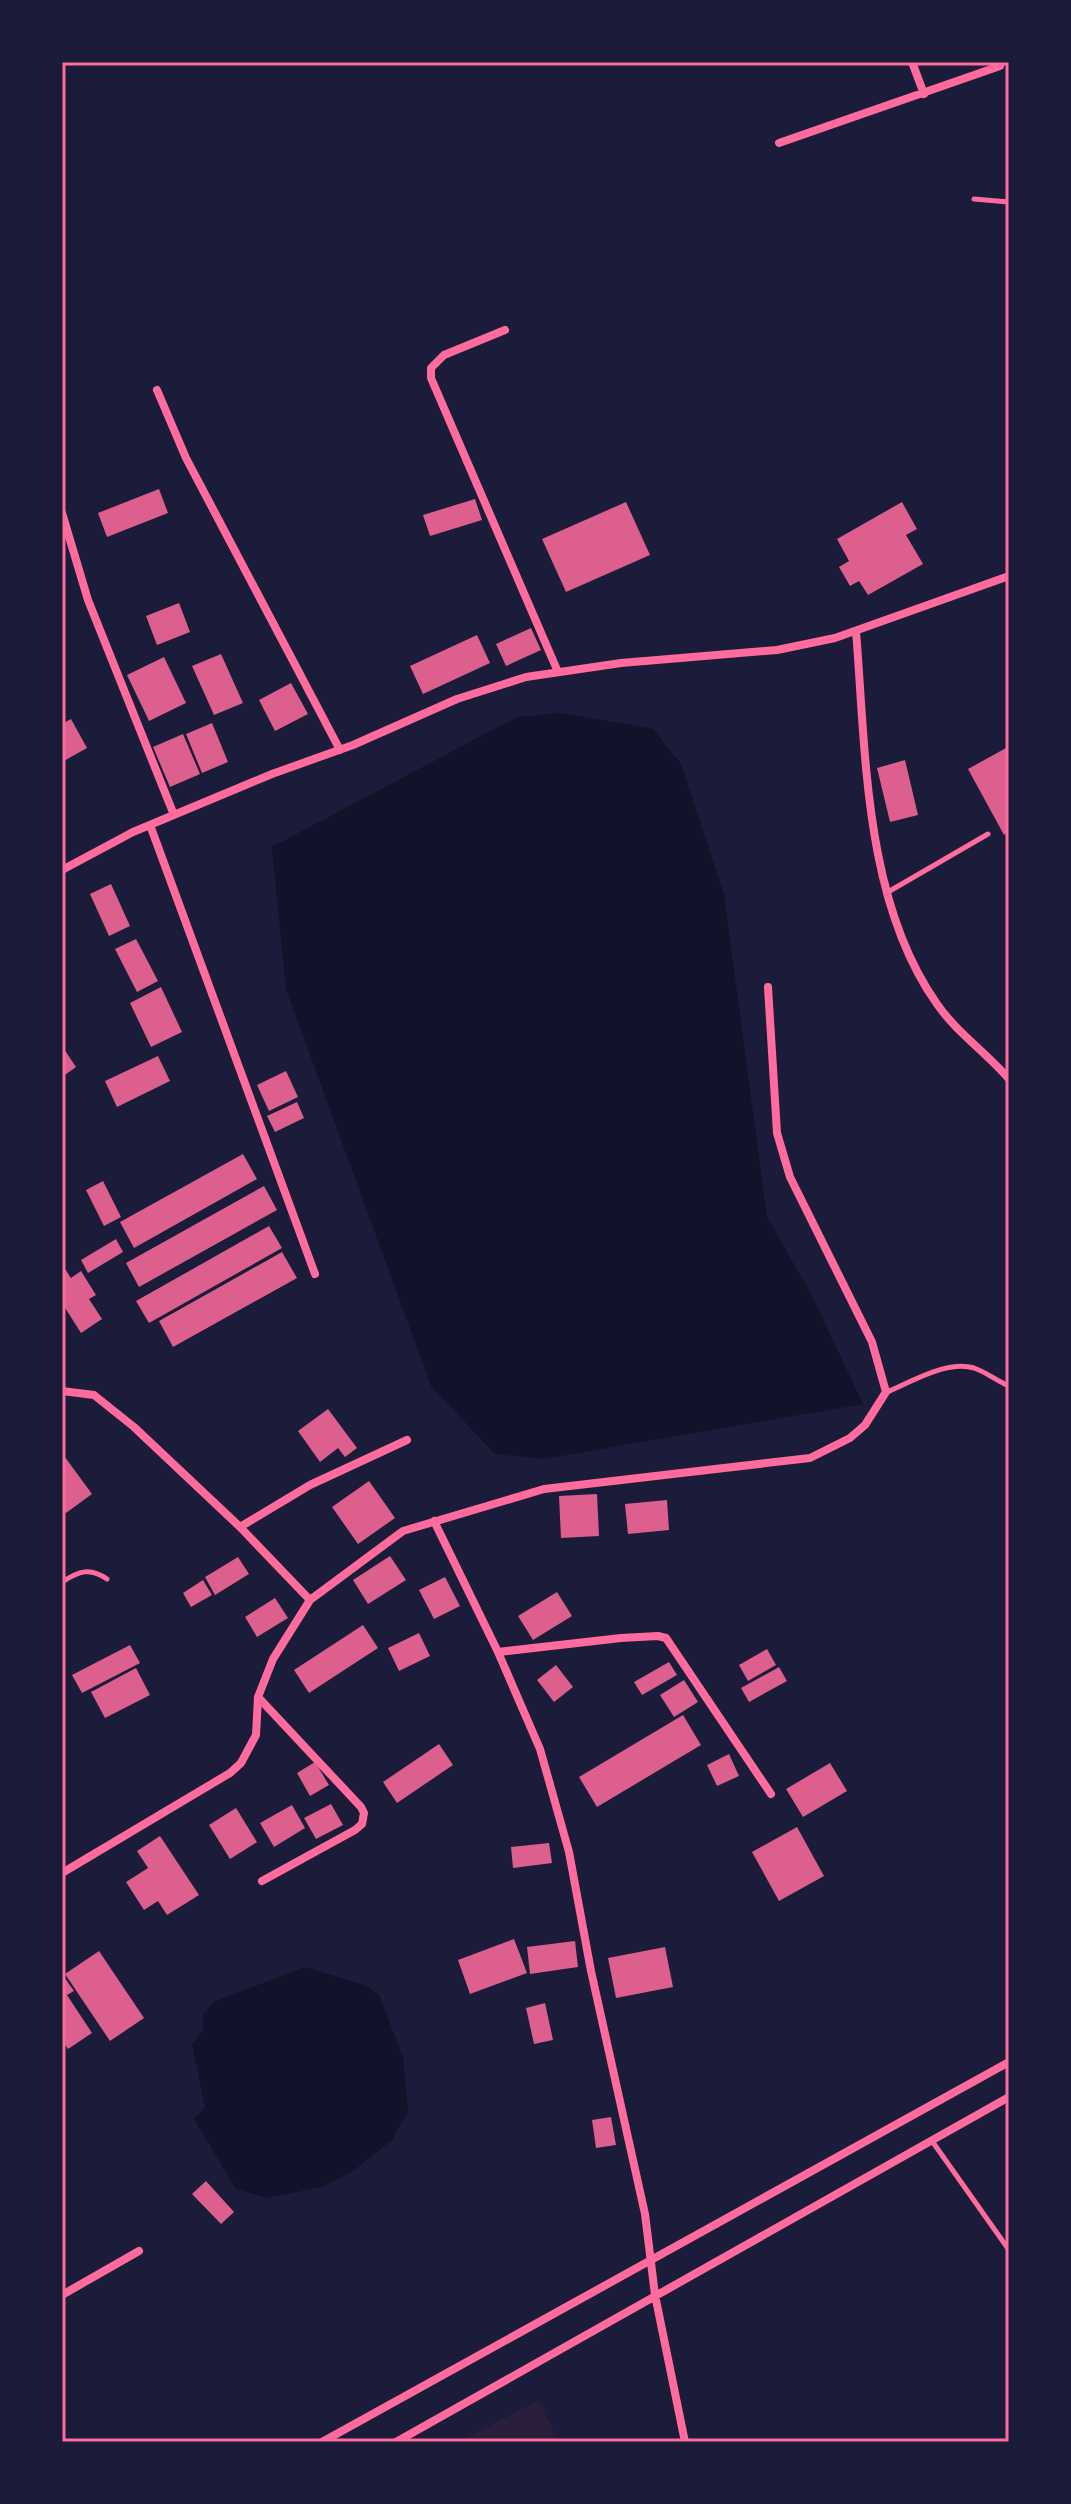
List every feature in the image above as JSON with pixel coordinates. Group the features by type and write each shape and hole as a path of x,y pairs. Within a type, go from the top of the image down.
{"street":[{"path":"912,62 924,94"},
{"path":"779,143 1000,66"},
{"path":"505,330 444,355 431,368 431,378 558,672"},
{"path":"157,390 186,458 340,750"},
{"path":"62,513 88,600 174,815"},
{"path":"62,870 150,825 272,774 340,750 457,699 526,677 621,663 777,650 856,631 1009,576"},
{"path":"856,631 869,793 888,892 904,950 937,1005 1009,1079"},
{"path":"150,825 315,1274"},
{"path":"62,1873 230,1773 241,1763 256,1735 258,1697 273,1659 310,1600 403,1531 544,1489 810,1458 865,1425 886,1392 872,1342 790,1177 777,1133 768,987"},
{"path":"62,1391 94,1395 134,1427 240,1527 310,1600"},
{"path":"240,1527 310,1485 407,1440"},
{"path":"434,1521 498,1652 540,1749 569,1852 591,1971 645,2214 655,2295 685,2442"},
{"path":"498,1652 609,1639 666,1638 771,1794"},
{"path":"258,1697 364,1813 362,1824 355,1830 262,1881"},
{"path":"322,2442 1009,2062"},
{"path":"396,2442 1009,2097"},
{"path":"62,2295 139,2251"}],"lane":[{"path":"974,199 1009,202"},
{"path":"888,892 988,834"},
{"path":"886,1392 948,1368 962,1367 973,1368 1009,1386"},
{"path":"62,1582 87,1570 107,1579"},
{"path":"932,2141 1009,2250"}],"shaded area":[{"path":"561,713 653,729 681,764 724,894 767,1217 812,1296 863,1404 543,1459 495,1454 431,1386 286,989 272,847 517,717"},
{"path":"305,1967 367,1986 379,1995 403,2057 408,2111 392,2140 353,2171 321,2187 268,2198 236,2189 194,2119 205,2107 192,2044 203,2031 203,2014 214,2002"},
{"path":"539,2400 559,2442 459,2442"}],"building":[{"path":"159,489 168,513 107,537 98,513"},
{"path":"475,499 482,520 430,536 423,515"},
{"path":"626,502 650,555 566,592 542,539"},
{"path":"902,502 917,529 906,535 923,564 868,595 859,581 850,586 839,567 849,561 837,539"},
{"path":"179,603 190,632 157,645 146,616"},
{"path":"531,628 541,650 506,666 496,644"},
{"path":"477,635 490,663 423,694 410,666"},
{"path":"221,654 243,703 214,715 192,666"},
{"path":"164,657 186,703 149,721 127,675"},
{"path":"291,683 308,714 275,731 259,700"},
{"path":"71,719 87,748 62,762 62,724"},
{"path":"212,723 228,762 202,773 186,734"},
{"path":"183,734 200,774 170,787 153,747"},
{"path":"1006,748 1009,754 1009,832 1004,835 968,769"},
{"path":"905,760 918,815 890,822 877,768"},
{"path":"111,884 130,926 109,936 90,894"},
{"path":"136,939 158,981 137,992 115,949"},
{"path":"161,987 182,1032 151,1047 130,1003"},
{"path":"62,1046 76,1067 62,1077"},
{"path":"158,1056 170,1081 117,1107 105,1081"},
{"path":"286,1071 298,1097 269,1111 257,1085"},
{"path":"297,1102 304,1118 275,1132 267,1116"},
{"path":"243,1154 257,1179 134,1248 120,1222"},
{"path":"103,1181 121,1217 104,1226 86,1190"},
{"path":"264,1186 277,1210 139,1287 126,1263"},
{"path":"269,1226 282,1248 149,1323 136,1301"},
{"path":"116,1239 123,1252 88,1273 81,1260"},
{"path":"282,1252 297,1278 173,1347 159,1321"},
{"path":"65,1269 71,1278 81,1271 96,1295 89,1299 102,1319 81,1333 62,1303 62,1271"},
{"path":"328,1409 357,1448 345,1457 338,1448 320,1462 298,1431"},
{"path":"62,1453 92,1494 66,1513 62,1508"},
{"path":"369,1481 395,1518 358,1544 332,1507"},
{"path":"597,1494 599,1536 561,1538 559,1496"},
{"path":"667,1500 669,1530 628,1534 625,1504"},
{"path":"390,1556 406,1580 368,1604 353,1580"},
{"path":"238,1557 249,1574 215,1595 205,1577"},
{"path":"445,1577 460,1606 434,1619 419,1590"},
{"path":"203,1580 212,1595 191,1607 183,1593"},
{"path":"557,1592 572,1616 533,1640 518,1616"},
{"path":"275,1598 288,1618 257,1637 245,1617"},
{"path":"363,1625 378,1648 309,1693 294,1670"},
{"path":"419,1633 430,1656 399,1671 388,1648"},
{"path":"130,1645 140,1663 82,1693 72,1675"},
{"path":"767,1649 776,1665 748,1681 739,1665"},
{"path":"669,1662 677,1675 642,1695 634,1682"},
{"path":"556,1665 573,1687 554,1702 537,1680"},
{"path":"779,1667 787,1681 749,1702 741,1688"},
{"path":"136,1668 150,1695 105,1718 91,1692"},
{"path":"684,1680 698,1702 674,1717 660,1695"},
{"path":"683,1715 701,1745 597,1807 579,1777"},
{"path":"439,1744 453,1765 397,1803 383,1782"},
{"path":"729,1754 739,1776 717,1786 707,1765"},
{"path":"315,1762 329,1785 310,1796 297,1773"},
{"path":"830,1763 847,1791 803,1817 786,1789"},
{"path":"331,1804 343,1825 316,1839 304,1818"},
{"path":"292,1805 305,1828 274,1847 260,1823"},
{"path":"236,1808 257,1842 230,1859 209,1825"},
{"path":"797,1827 824,1876 779,1901 752,1852"},
{"path":"160,1836 199,1895 167,1915 158,1901 144,1910 126,1882 148,1868 137,1851"},
{"path":"549,1843 552,1863 513,1868 511,1847"},
{"path":"514,1939 527,1973 470,1994 458,1960"},
{"path":"575,1941 578,1967 530,1974 527,1947"},
{"path":"665,1947 673,1987 616,1998 608,1958"},
{"path":"99,1951 144,2018 110,2041 65,1974"},
{"path":"62,1974 74,1991 67,1995 92,2033 68,2049 62,2040"},
{"path":"545,2003 553,2040 534,2044 526,2008"},
{"path":"611,2117 616,2145 596,2148 592,2120"},
{"path":"206,2181 234,2212 221,2224 192,2194"}]}
